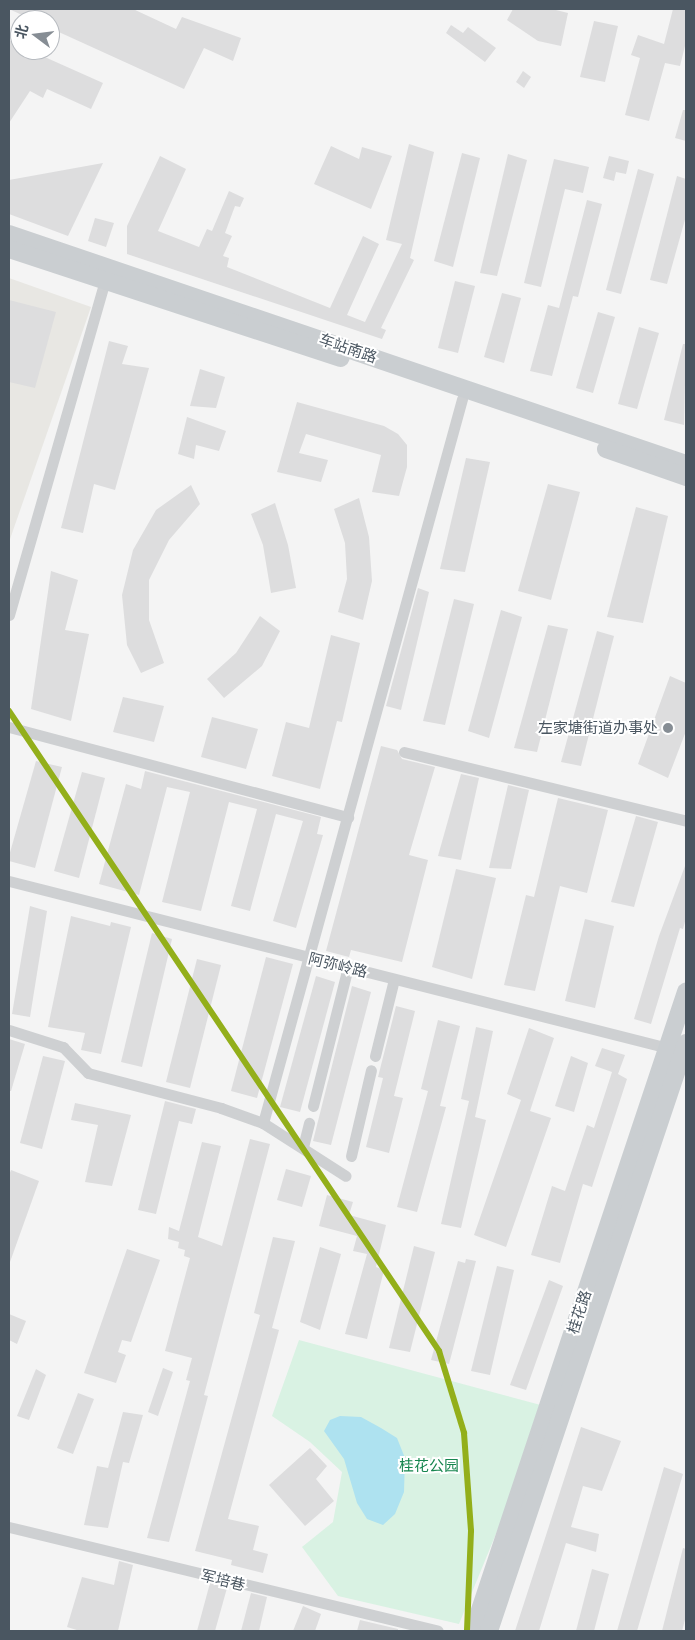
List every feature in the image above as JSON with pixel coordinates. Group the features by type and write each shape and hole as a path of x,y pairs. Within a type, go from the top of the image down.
{"main road":[{"name":"车站南路","path":"9,234 107,273 686,477"},
{"name":"车站南路","path":"9,249 107,273 686,464"},
{"name":"桂花路","path":"473,1631 686,992"},
{"name":"桂花路","path":"490,1631 686,1043"}],"street":[{"path":"9,615 107,273"},
{"path":"263,1123 462,398"},
{"path":"9,727 348,817"},
{"path":"404,752 686,821"},
{"name":"阿弥岭路","path":"9,881 668,1048"},
{"path":"312,1106 348,967"},
{"path":"375,1056 394,979"},
{"path":"9,1030 63,1047 88,1073 221,1108 263,1123 346,1176"},
{"path":"351,1156 371,1070"},
{"path":"302,1147 309,1123"},
{"name":"军培巷","path":"9,1526 438,1631"}],"shaded area":[{"path":"9,278 91,307 9,542"}],"green space":[{"name":"桂花公园","path":"299,1340 548,1407 459,1624 338,1596 302,1547 333,1522 342,1472 310,1442 272,1416"}],"water":[{"path":"340,1416 361,1417 397,1438 405,1458 404,1492 395,1514 383,1525 367,1519 357,1503 344,1459 324,1431 330,1420"}],"building":[{"path":"9,9 133,9 176,29 182,17 241,38 233,61 204,48 184,89 60,33 60,10"},
{"path":"513,9 552,9 568,13 561,46 538,41 507,20"},
{"path":"673,9 686,9 686,42 680,66 665,63 649,121 625,115 640,58 631,55 638,35 664,44"},
{"path":"594,21 618,26 605,82 580,77"},
{"path":"451,25 463,33 468,27 496,48 485,62 446,33"},
{"path":"9,40 10,60 51,60 103,83 91,109 47,89 43,98 30,91 9,123"},
{"path":"523,71 531,77 524,88 516,82"},
{"path":"683,110 686,110 686,141 675,138"},
{"path":"409,144 434,152 410,258 414,260 381,328 386,330 382,339 127,254 127,226 160,156 186,169 158,231 199,247 207,229 212,231 229,191 244,198 240,207 235,206 225,233 232,236 223,256 229,258 227,267 330,308 363,236 379,244 347,315 365,322 402,244 386,240"},
{"path":"331,146 359,159 362,147 392,156 371,209 314,184"},
{"path":"462,153 480,158 453,267 434,261"},
{"path":"508,154 527,160 497,276 480,273"},
{"path":"609,156 629,161 626,174 616,172 614,181 603,178"},
{"path":"554,159 589,167 583,193 565,189 541,287 524,283"},
{"path":"103,163 68,236 9,214 9,180"},
{"path":"638,169 654,174 621,294 606,290"},
{"path":"677,176 686,179 686,216 667,284 650,280"},
{"path":"587,200 602,204 578,297 573,296 552,376 530,371 548,305 559,308"},
{"path":"95,218 114,223 106,247 88,241"},
{"path":"455,281 475,286 458,353 438,348"},
{"path":"502,293 521,298 504,363 484,357"},
{"path":"9,300 56,312 35,388 9,382"},
{"path":"598,312 615,317 593,393 576,388"},
{"path":"639,327 659,333 637,409 618,404"},
{"path":"109,341 128,346 122,364 149,368 115,490 94,484 83,533 61,528"},
{"path":"683,344 686,344 684,425 664,420"},
{"path":"200,369 225,377 216,408 190,406"},
{"path":"297,402 384,426 398,434 407,445 407,467 399,496 372,492 381,455 306,434 299,453 328,460 321,482 277,472"},
{"path":"187,417 226,431 219,451 196,445 194,459 178,454"},
{"path":"466,458 490,462 465,572 440,569"},
{"path":"548,484 580,492 551,600 518,591"},
{"path":"191,485 200,504 169,540 149,580 149,620 164,663 141,673 127,645 122,595 133,550 156,510"},
{"path":"359,498 369,537 372,581 363,620 338,612 347,579 345,543 334,509"},
{"path":"275,503 288,545 296,588 271,593 263,545 251,514"},
{"path":"636,507 668,516 643,623 607,617"},
{"path":"51,571 78,580 65,630 89,634 71,721 31,709"},
{"path":"418,588 429,592 401,710 386,706"},
{"path":"454,599 474,604 445,725 423,721"},
{"path":"501,610 522,617 489,738 468,731"},
{"path":"260,616 280,631 262,666 224,698 207,679 236,653"},
{"path":"548,625 568,629 537,752 514,748"},
{"path":"597,631 614,636 581,766 561,762"},
{"path":"331,635 360,643 342,722 337,721 320,789 272,776 286,722 309,728"},
{"path":"670,676 686,683 686,731 668,778 638,764"},
{"path":"123,697 164,706 154,742 113,732"},
{"path":"212,717 258,729 246,769 201,757"},
{"path":"381,746 397,750 402,759 435,767 409,855 428,860 402,962 351,950 349,957 326,951"},
{"path":"36,761 62,767 35,868 9,861 9,856"},
{"path":"145,771 321,817 317,834 323,835 296,928 273,921 303,821 276,814 250,911 231,906 257,809 229,802 201,911 162,902 190,792 167,787 139,895 99,884 126,784 141,789"},
{"path":"82,772 105,778 79,878 54,871"},
{"path":"461,774 479,778 461,860 438,856"},
{"path":"508,785 529,790 511,869 489,868"},
{"path":"558,798 608,810 587,893 560,886 535,991 504,985 526,895 534,897"},
{"path":"636,816 658,822 634,907 611,902"},
{"path":"685,866 686,918 683,929 680,928 651,1024 634,1019 659,936"},
{"path":"456,869 496,878 472,979 432,967"},
{"path":"30,906 47,911 30,1017 12,1014"},
{"path":"71,916 110,926 111,922 131,927 101,1054 81,1050 85,1033 48,1027"},
{"path":"585,919 614,926 595,1008 565,1001"},
{"path":"152,933 172,939 142,1067 121,1062"},
{"path":"266,957 293,964 257,1098 231,1091"},
{"path":"197,959 221,965 190,1088 166,1082"},
{"path":"316,976 335,982 300,1112 280,1107"},
{"path":"352,986 371,992 331,1145 313,1141"},
{"path":"396,1006 415,1011 394,1096 403,1098 389,1153 366,1147 383,1078 378,1077"},
{"path":"438,1020 460,1026 440,1106 446,1107 417,1212 397,1207 428,1091 421,1089"},
{"path":"476,1027 493,1031 475,1117 486,1120 461,1228 441,1224 469,1101 461,1099"},
{"path":"529,1028 554,1038 530,1111 551,1118 506,1247 474,1235 521,1100 507,1094"},
{"path":"9,1039 25,1044 11,1091 9,1091"},
{"path":"602,1048 625,1055 618,1074 627,1079 592,1187 583,1184 560,1263 531,1255 552,1186 565,1191 587,1125 594,1128 612,1072 595,1066"},
{"path":"43,1056 65,1061 42,1149 20,1143"},
{"path":"571,1056 588,1063 574,1112 555,1106"},
{"path":"165,1101 196,1109 192,1124 179,1121 156,1214 138,1210"},
{"path":"75,1103 131,1115 112,1186 85,1182 98,1125 71,1120"},
{"path":"250,1139 270,1144 204,1395 208,1396 169,1542 147,1538 190,1381 186,1380 192,1358 165,1351 190,1258 184,1256 185,1250 178,1248 179,1242 168,1239 169,1227 179,1231 202,1142 221,1146 198,1237 222,1246"},
{"path":"286,1169 311,1176 302,1207 277,1200"},
{"path":"11,1170 39,1181 10,1262 9,1175"},
{"path":"327,1195 353,1202 349,1215 386,1225 376,1267 384,1270 367,1339 345,1334 367,1254 353,1251 357,1236 319,1226"},
{"path":"273,1237 295,1241 272,1328 279,1330 228,1519 259,1526 253,1550 268,1554 263,1573 231,1565 232,1560 195,1551 260,1315 254,1313"},
{"path":"414,1246 435,1252 410,1352 389,1348"},
{"path":"320,1247 341,1254 320,1330 300,1322"},
{"path":"127,1249 160,1260 131,1342 122,1340 118,1352 126,1355 116,1383 84,1373"},
{"path":"466,1259 476,1261 449,1364 431,1360 458,1261 465,1263"},
{"path":"497,1266 514,1270 490,1375 471,1371"},
{"path":"549,1280 563,1286 526,1390 510,1385"},
{"path":"9,1314 26,1321 17,1344 9,1340"},
{"path":"163,1368 173,1372 158,1416 148,1412"},
{"path":"36,1369 46,1375 29,1420 17,1416"},
{"path":"78,1393 94,1399 73,1454 57,1448"},
{"path":"123,1412 143,1415 129,1463 123,1462 108,1528 84,1525 97,1466 108,1468"},
{"path":"581,1427 621,1441 602,1491 583,1486 571,1527 599,1534 596,1552 566,1543 539,1631 515,1631"},
{"path":"310,1448 327,1466 316,1479 334,1501 305,1526 269,1485"},
{"path":"664,1467 683,1474 637,1631 617,1631"},
{"path":"683,1548 686,1549 686,1616 682,1631 662,1631"},
{"path":"119,1561 133,1565 118,1631 80,1631 67,1627 82,1577 114,1585"},
{"path":"592,1569 609,1574 594,1631 576,1631"},
{"path":"210,1583 227,1588 215,1631 197,1631"},
{"path":"251,1593 267,1597 259,1631 241,1631"},
{"path":"303,1606 321,1614 315,1631 293,1631"},
{"path":"360,1620 398,1629 398,1631 357,1631"}],"transit line":[{"path":"9,711 439,1351 464,1433 471,1531 467,1631"}],"place":[{"name":"左家塘街道办事处","path":"668,728"}]}
